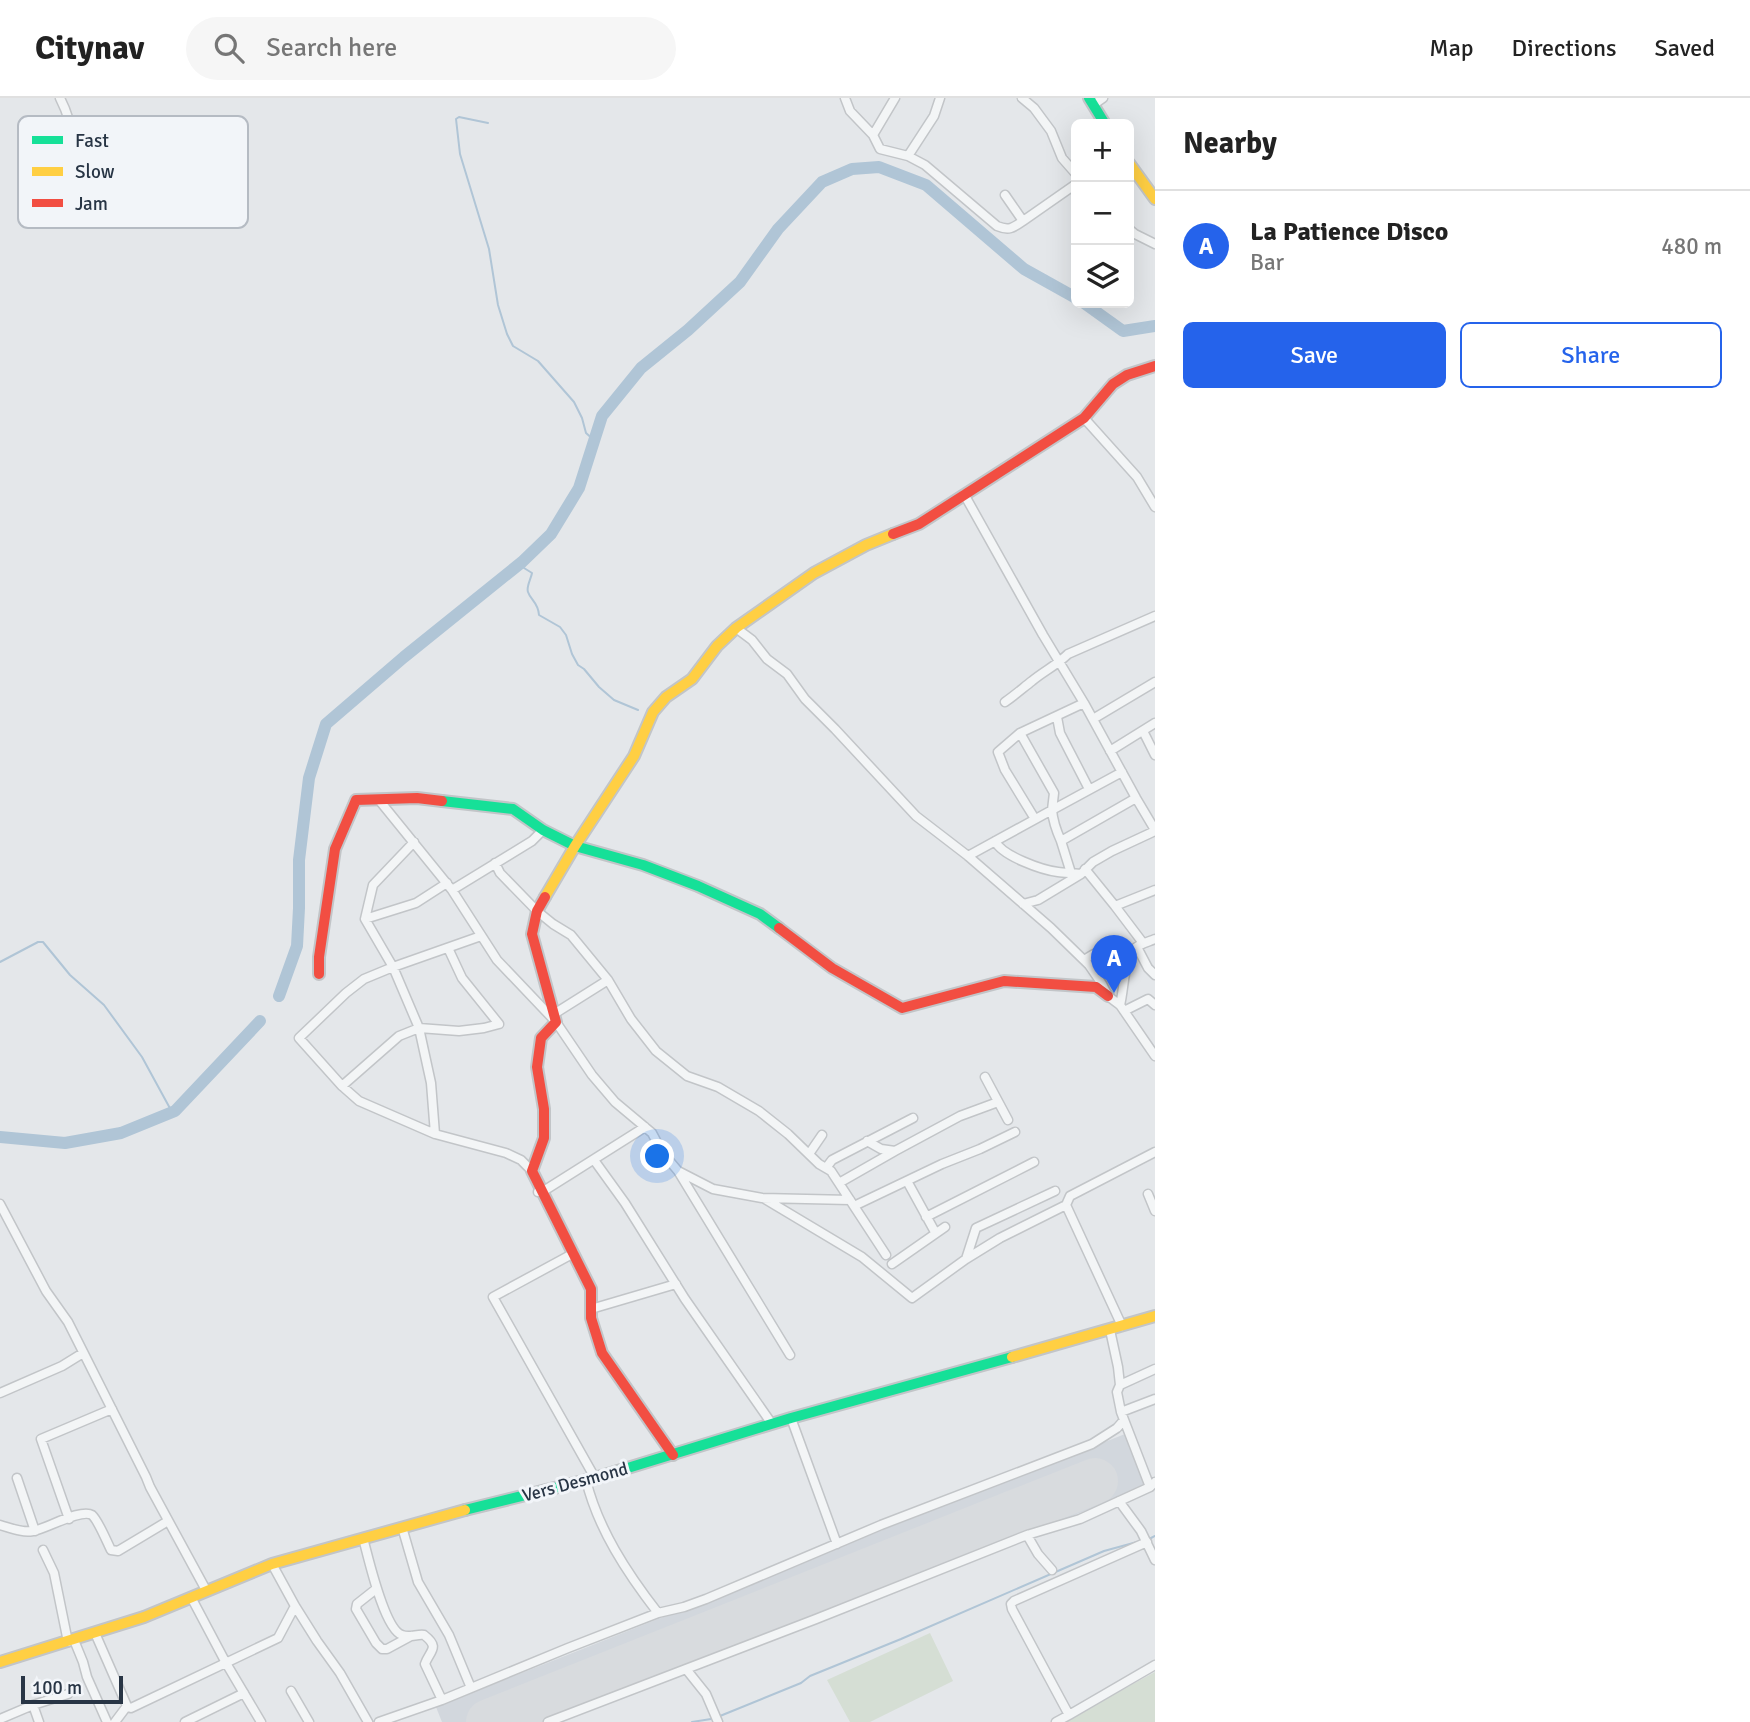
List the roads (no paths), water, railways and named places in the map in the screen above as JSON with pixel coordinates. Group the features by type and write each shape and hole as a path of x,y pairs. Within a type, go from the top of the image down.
{"street":[{"path":"60,98 67,116"},
{"path":"845,98 850,111 873,135 880,149 908,156 925,165 1005,230 1014,228 1071,187"},
{"path":"873,135 895,98"},
{"path":"908,156 934,116 940,98"},
{"path":"1022,98 1034,108 1051,131 1062,158 1071,168"},
{"path":"1102,119 1091,102 1103,98"},
{"path":"1134,170 1155,199"},
{"path":"1005,195 1023,221"},
{"path":"1134,233 1155,244"},
{"path":"555,1018 532,934 537,911 575,846 634,756 653,712 666,697 692,679 717,646 736,628 814,573 866,545 919,524 1084,418 1113,384 1127,375 1155,366"},
{"path":"1084,418 1137,477 1155,507"},
{"path":"964,494 1155,831 1112,851 1038,900 1023,904"},
{"path":"1005,702 1060,663 1068,654 1155,616"},
{"path":"736,628 752,640 767,659 788,674 805,699 916,816 968,856 1084,960 1108,996"},
{"path":"1093,719 1155,682"},
{"path":"1035,819 1005,770 998,752 1020,733 1084,703"},
{"path":"1057,717 1060,733 1089,789"},
{"path":"1110,751 1155,723"},
{"path":"1143,730 1155,755"},
{"path":"1020,733 1054,793 1053,823 1061,841 1079,872 1115,905 1155,975"},
{"path":"968,856 1122,772"},
{"path":"319,974 319,957 335,849 356,800 417,798 513,808 543,830 575,846 643,865 698,886 760,914 832,968 902,1008 1004,981 1096,987 1122,1008 1155,1056"},
{"path":"1061,841 1136,798"},
{"path":"379,800 449,887 497,960 555,1018 592,1075 615,1102 652,1133 790,1355"},
{"path":"365,919 416,902 449,887 532,841 543,830"},
{"path":"995,841 998,848 1035,866 1057,872 1079,872"},
{"path":"414,842 373,885 365,919 393,967 419,1028 431,1083 435,1133"},
{"path":"495,863 500,873 537,911 553,925 572,935 608,980 631,1018 656,1051 687,1076 718,1087 759,1111 831,1171 886,1255"},
{"path":"1115,905 1155,890"},
{"path":"481,936 364,979 299,1038 359,1101 435,1133 506,1153 521,1160 532,1171 540,1192 591,1289 591,1318 602,1353 673,1455"},
{"path":"1084,960 1101,949 1138,947 1154,941"},
{"path":"1122,1008 1127,958 1138,947"},
{"path":"342,1086 399,1036 419,1028 459,1031 499,1024 461,978 448,948"},
{"path":"532,1171 544,1138 544,1109 537,1067 541,1038 555,1018 608,980"},
{"path":"1122,1008 1148,999 1155,1005"},
{"path":"985,1077 1008,1120"},
{"path":"839,1183 960,1116 998,1102"},
{"path":"826,1168 832,1160 913,1118"},
{"path":"540,1192 645,1127"},
{"path":"678,1171 713,1189 762,1198 852,1203 1015,1132"},
{"path":"808,1154 822,1135"},
{"path":"867,1141 881,1149 895,1151"},
{"path":"762,1198 862,1257 912,1298 1000,1238 1066,1205 1070,1196 1155,1152"},
{"path":"594,1160 772,1424"},
{"path":"926,1217 1034,1163"},
{"path":"907,1181 935,1232"},
{"path":"966,1259 976,1228 1055,1191"},
{"path":"1148,1194 1155,1211"},
{"path":"0,1204 46,1291 68,1322 168,1521 206,1590"},
{"path":"1066,1205 1122,1326"},
{"path":"892,1264 945,1227"},
{"path":"574,1253 493,1297 590,1479 592,1505 618,1556 658,1613"},
{"path":"591,1309 676,1284"},
{"name":"Vers Desmond","path":"0,1662 144,1616 272,1564 402,1527 590,1479 791,1418 1155,1316"},
{"path":"548,1722 1027,1535 1080,1519 1152,1485 1123,1416 1117,1392 1120,1385 1118,1367 1110,1330"},
{"path":"0,1394 62,1366 83,1353"},
{"path":"1120,1385 1155,1369"},
{"path":"379,1722 442,1700 658,1613 706,1599 837,1544 1092,1444 1117,1428 1123,1416 1155,1399"},
{"path":"69,1518 41,1439 112,1409"},
{"path":"791,1418 837,1544"},
{"path":"17,1478 35,1531"},
{"path":"1119,1501 1150,1544 1155,1560"},
{"path":"0,1525 23,1532 35,1531 88,1513 94,1516 111,1550 118,1551 168,1521"},
{"path":"402,1527 418,1582 449,1636 471,1688"},
{"path":"1027,1535 1052,1570"},
{"path":"363,1538 376,1589 396,1631 403,1636 424,1635 431,1643 432,1653 425,1664 442,1700"},
{"path":"1069,1715 1012,1609 1012,1604 1150,1544"},
{"path":"43,1550 54,1573 71,1641 83,1662 107,1722"},
{"path":"272,1564 295,1606 340,1673 368,1722"},
{"path":"376,1589 357,1604 356,1609 376,1643 382,1649 387,1649 411,1636"},
{"path":"191,1597 261,1722"},
{"path":"127,1706 131,1707 278,1638 295,1606"},
{"path":"95,1633 127,1706"},
{"path":"1056,1722 1155,1665"},
{"path":"686,1669 706,1694 718,1722"},
{"path":"290,1690 309,1722"},
{"path":"185,1722 244,1693"},
{"path":"0,1720 33,1705 68,1694"},
{"path":"33,1705 39,1722"},
{"path":"115,1722 127,1706"}],"waterway":[{"path":"488,123 459,117 456,119 460,154 489,249 498,305 507,334 513,346 538,361 574,402 586,433 595,441"},
{"path":"279,996 297,946 299,860 309,778 326,724 522,562 551,534 579,488 602,416 641,368 688,330 740,282 778,229 822,182 852,169 879,167 926,185 1024,269 1071,295"},
{"path":"1091,308 1123,331 1155,326"},
{"path":"522,562 524,568 532,573 528,590 539,615 560,627 578,665 614,700 638,710"},
{"path":"0,962 38,942 43,942 70,975 104,1005 142,1057 172,1112"},
{"path":"0,1137 65,1143 121,1133 175,1111 260,1021"},
{"path":"1151,1538 1155,1536"},
{"path":"720,1716 1104,1551 1137,1542"},
{"path":"692,1722 711,1719"}],"place":[{"name":"La Patience Disco","path":"1114,993"}]}
